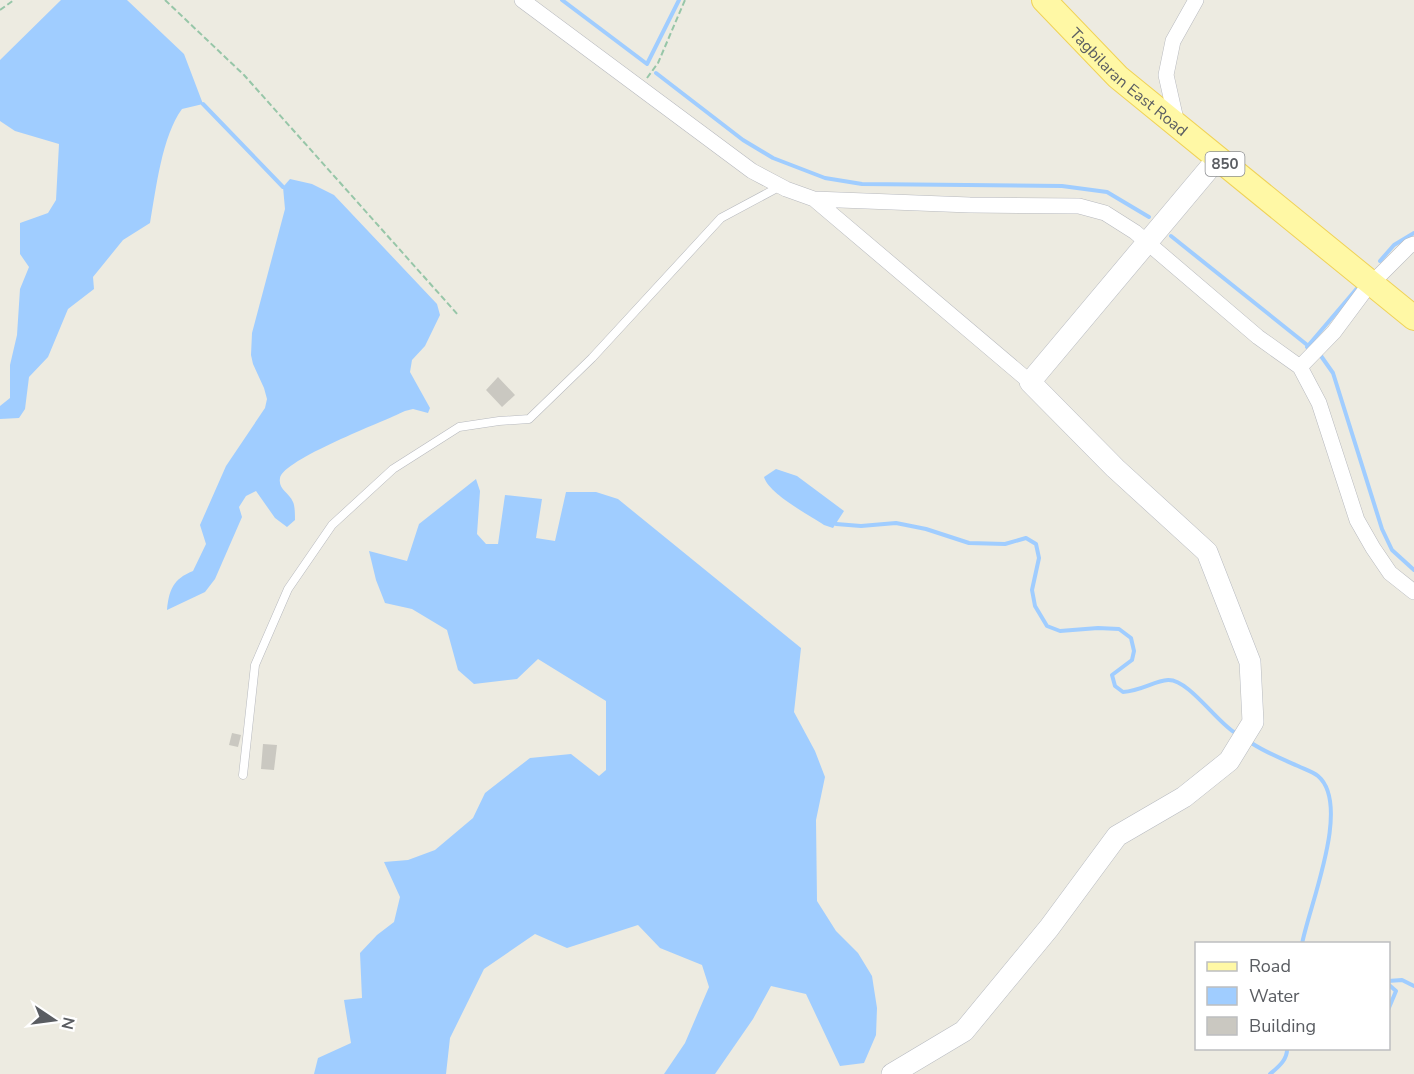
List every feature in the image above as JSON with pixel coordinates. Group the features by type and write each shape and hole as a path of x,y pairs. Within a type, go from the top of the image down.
{"main road":[{"name":"Tagbilaran East Road","path":"1044,0 1118,76 1414,318"}],"street":[{"path":"522,0 752,171 786,189 814,199 970,205 1079,206 1105,213 1135,232 1258,337 1300,367 1320,403 1364,533 1390,573 1414,592"},
{"path":"1177,124 1166,75 1173,41 1196,0"},
{"path":"1030,382 1218,158"},
{"path":"814,199 1030,382 1115,468 1207,552 1250,662 1253,722 1229,761 1184,796 1117,836 1049,928 964,1031 892,1074"},
{"path":"1300,367 1334,333 1366,289 1409,246 1414,244"}],"lane":[{"path":"243,775 255,665 288,589 332,525 393,470 459,427 529,419 592,358 721,218 777,188 786,189"}],"path":[{"path":"0,10 14,0"},
{"path":"165,0 244,75 459,316"},
{"path":"639,88 658,63 685,0"}],"water":[{"path":"61,0 127,0 184,54 203,104 182,109 169,133 150,223 123,240 93,277 94,289 68,309 48,357 29,377 25,409 19,418 0,419 0,406 10,398 10,365 17,335 20,289 29,267 20,254 20,223 48,213 56,200 59,144 15,131 0,121 0,60"},
{"path":"290,179 312,184 334,195 437,304 440,315 425,346 412,360 410,372 430,408 428,413 413,409 405,411 316,451 286,470 280,482 295,508 295,520 287,527 275,518 256,491 246,496 239,507 242,517 215,579 205,592 167,610 173,586 193,571 206,544 200,525 226,466 265,408 267,399 251,355 252,333 285,209 283,187"},
{"path":"776,469 797,476 844,511 833,528 800,510 767,484 764,477"},
{"path":"476,479 480,491 477,534 486,544 498,544 505,495 542,499 536,538 555,541 566,492 596,492 618,499 801,648 794,712 815,751 825,777 816,820 817,901 836,931 858,953 872,976 877,1008 876,1035 864,1063 840,1066 806,994 771,986 753,1019 715,1074 664,1074 685,1043 709,987 702,965 660,948 638,925 567,948 535,934 484,969 450,1038 446,1074 314,1074 318,1058 351,1043 344,1000 362,998 360,953 377,935 394,922 400,897 384,862 408,860 435,850 473,818 485,793 530,758 571,754 599,776 606,770 606,701 538,659 517,679 474,684 458,670 447,630 412,609 385,603 376,580 369,551 407,561 419,524"}],"building":[{"path":"498,377 515,395 502,407 486,390"},
{"path":"232,733 241,735 238,747 229,745"},
{"path":"263,744 277,745 274,770 261,769"}],"waterway":[{"path":"562,0 647,64 679,0"},
{"path":"656,73 743,140 773,158 825,178 862,184 1062,186 1107,192 1149,217"},
{"path":"203,104 283,187"},
{"path":"1380,261 1394,245 1414,233"},
{"path":"1171,236 1311,348"},
{"path":"1307,347 1359,286"},
{"path":"1321,356 1333,373 1382,529 1392,550 1414,570"},
{"path":"836,524 861,526 896,523 926,529 969,543 1005,544 1026,538 1036,544 1039,558 1032,590 1035,606 1047,626 1060,631 1119,629 1131,638 1134,651 1132,660 1112,675 1115,686 1123,692 1163,681 1176,681 1193,693 1234,732"},
{"path":"1253,744 1318,776 1327,790 1331,809 1330,832 1303,942"},
{"path":"1390,981 1402,980 1414,986"},
{"path":"1390,986 1396,991 1390,1005"},
{"path":"1270,1074 1284,1060 1287,1050"}]}
